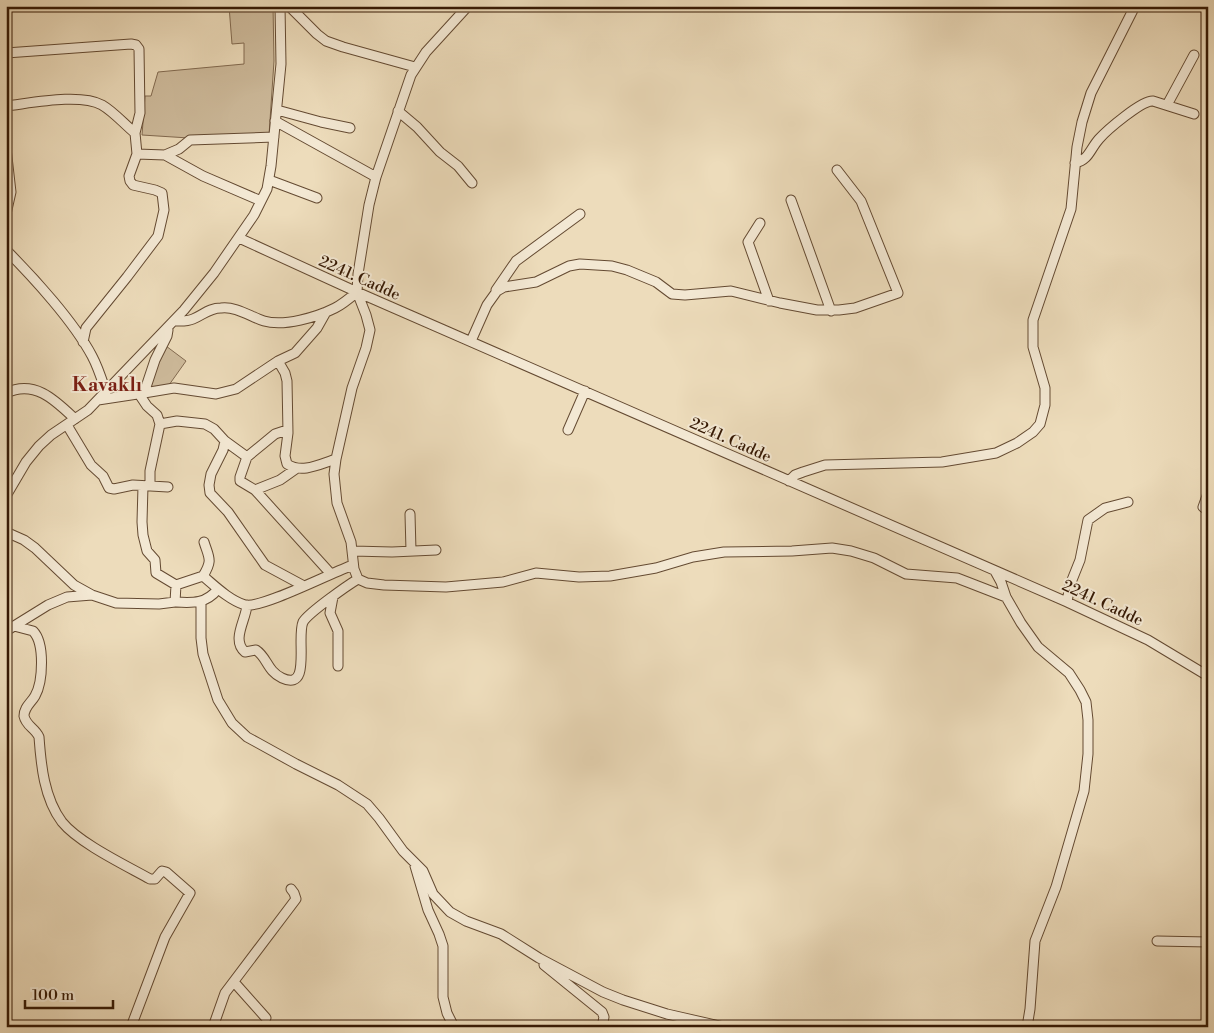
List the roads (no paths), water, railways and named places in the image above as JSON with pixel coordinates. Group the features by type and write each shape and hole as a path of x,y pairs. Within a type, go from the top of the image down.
{"street":[{"path":"6,496 32,453 51,435 71,422 98,400 171,324 202,288 239,238 261,201 269,180 276,122 282,42 280,6"},
{"path":"289,6 326,41 416,67"},
{"path":"468,6 433,43 416,67 398,111 376,177 369,205 357,292 370,330 366,348 352,388 334,474 337,503 353,551 353,565 358,579 367,583 384,585 446,586 504,582 536,573 579,577 610,576 656,568 693,557 724,552 792,552 832,548 874,558 906,574 951,577 964,580 1006,597"},
{"path":"789,481 795,475 802,472 825,466 938,462 996,453 1017,443 1037,428 1044,411 1045,388 1033,347 1033,320 1071,208 1075,163 1082,122 1091,93 1135,6"},
{"path":"6,53 130,44 136,45 139,49 140,114 134,133 137,154 129,176 133,185 162,193 164,210 158,236 86,328 83,342"},
{"path":"1167,105 1194,55"},
{"path":"6,106 79,98 92,100 104,106 134,133"},
{"path":"1075,163 1085,160 1099,140 1139,106 1150,101 1194,114"},
{"path":"277,110 350,128"},
{"path":"398,111 417,126 440,152 458,166 472,183"},
{"path":"276,122 376,177"},
{"path":"137,154 165,155 179,149 190,140 274,137"},
{"path":"6,148 11,192 6,214"},
{"path":"165,155 203,176 261,201"},
{"path":"494,293 504,287 542,280 569,266 580,264 612,266 627,270 656,282 672,294 685,295 731,291 769,301 817,310 830,311 855,308 898,293 861,201 837,170"},
{"path":"269,180 317,198"},
{"path":"792,200 830,311"},
{"path":"471,341 486,305 516,261 580,214"},
{"path":"760,223 748,242 769,301"},
{"name":"2241. Cadde","path":"239,238 357,292 1067,602 1148,640 1208,676"},
{"path":"6,250 57,308 83,342 93,357 106,392"},
{"path":"171,324 195,319 210,310 221,308 229,308 274,324 292,322 336,308 357,292"},
{"path":"98,400 174,388 208,394 222,394 236,389 278,361 295,353 318,328 326,312"},
{"path":"171,324 142,394 147,406 157,415 160,424 146,486 142,522 147,550 155,560 156,573 176,585 203,576 210,563 209,554 204,542"},
{"path":"278,361 287,381 285,460 287,464 292,468 308,468 336,459"},
{"path":"6,393 21,388 37,390 52,398 71,422 91,465 103,476 109,488 168,487"},
{"path":"568,430 585,391"},
{"path":"160,424 177,421 205,424 214,429 225,441 247,457"},
{"path":"287,430 275,434 247,457 240,479 256,490 332,574"},
{"path":"225,441 223,450 211,474 210,494 234,519 265,565 304,586"},
{"path":"256,490 280,480 297,468"},
{"path":"1208,493 1203,507 1208,511"},
{"path":"1067,602 1070,585 1080,560 1088,520 1105,508 1128,502"},
{"path":"410,514 411,551"},
{"path":"6,532 24,540 74,585 92,596 116,603 159,604 201,602 213,596 218,589"},
{"path":"353,551 436,550"},
{"path":"203,576 218,589 247,605 263,602 353,565"},
{"path":"995,571 1006,597 1038,647 1069,674 1080,690 1086,702 1088,720 1088,754 1084,791 1056,886 1035,941 1027,1027"},
{"path":"247,605 245,619 239,634 240,646 245,652 256,650 272,672 280,677 291,680 297,679 301,672 300,635 303,623 308,616 358,579"},
{"path":"175,602 176,585"},
{"path":"6,631 48,605 67,597 92,596"},
{"path":"334,597 330,614 338,631 338,666"},
{"path":"201,602 203,654 218,700 232,724 247,737 358,797 372,810 394,840 426,876 438,900 450,912 466,921 501,934 539,958 594,988 666,1014 724,1027"},
{"path":"14,626 33,631 39,640 40,685 35,697 26,708 24,716 30,728 36,731 39,736 45,782 52,804 61,820 75,835 150,879 155,879 162,871 166,872 189,891 190,895 164,937 132,1027"},
{"path":"415,864 428,910 443,946 443,997 447,1013 454,1027"},
{"path":"213,1027 222,998 294,901 296,896 291,889"},
{"path":"1157,941 1207,945"},
{"path":"539,958 544,966 602,1012 604,1017 602,1027"},
{"path":"234,982 266,1018"}],"district":[{"name":"Kavaklı","path":"107,384"}]}
